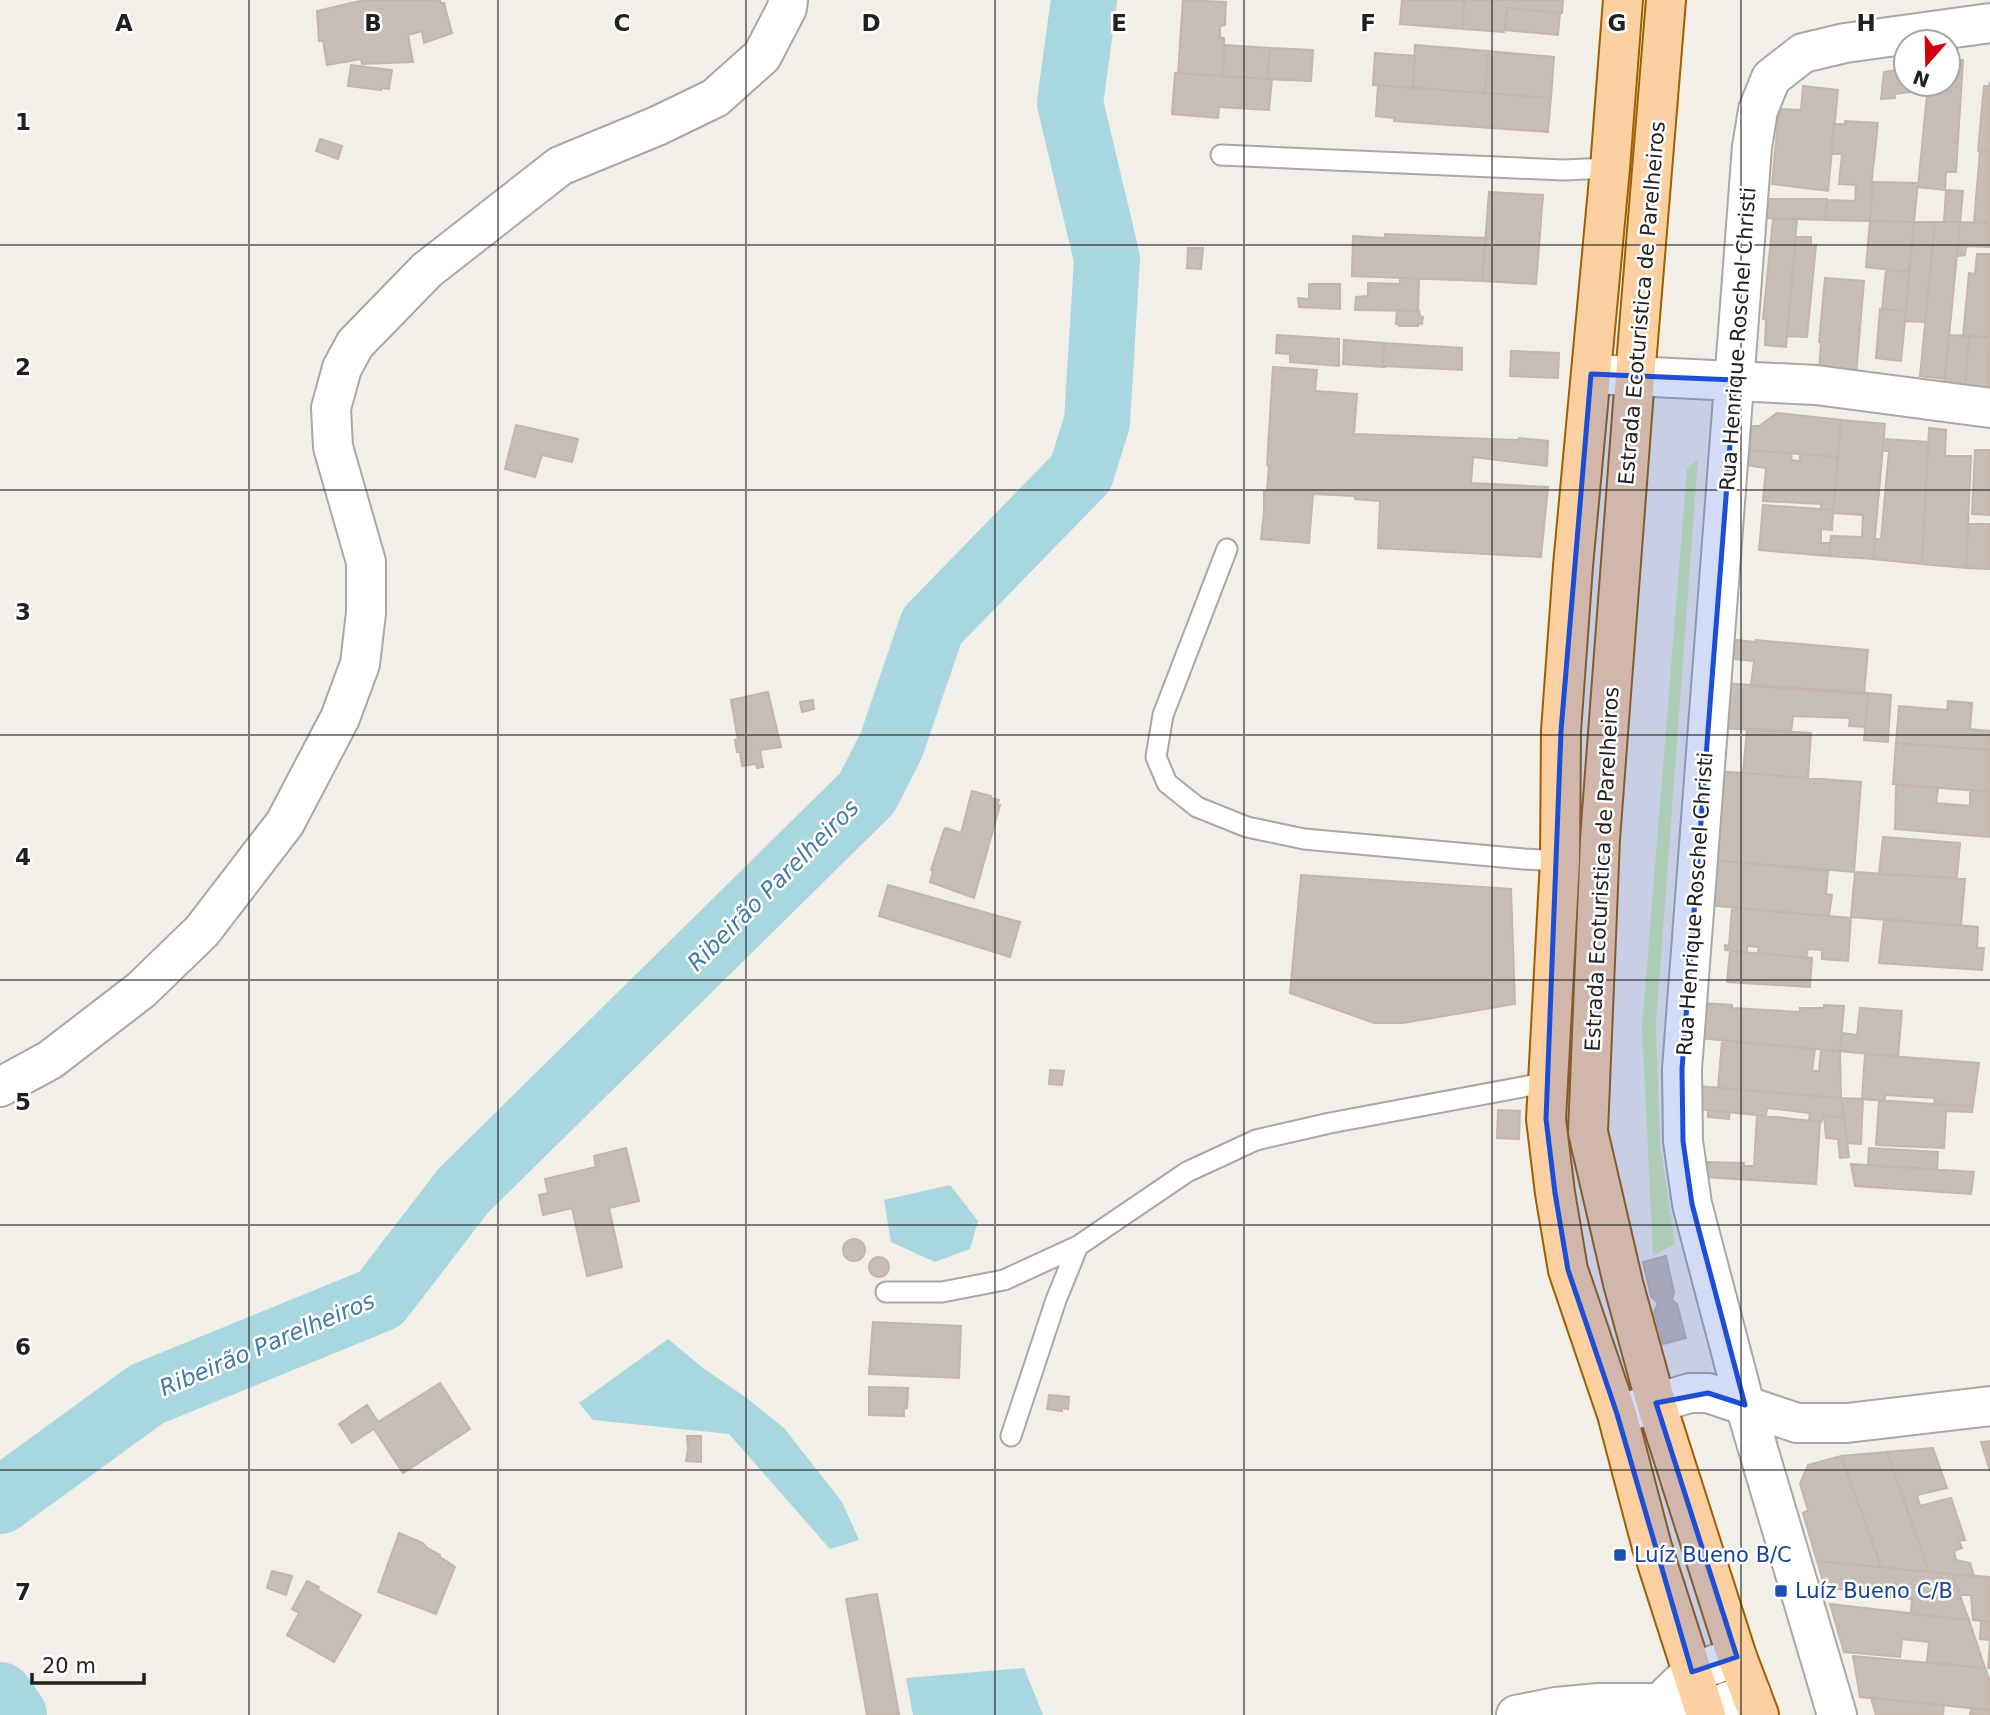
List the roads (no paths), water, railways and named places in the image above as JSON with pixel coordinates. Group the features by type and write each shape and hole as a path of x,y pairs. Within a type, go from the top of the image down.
{"main road":[{"name":"Estrada Ecoturistica de Parelheiros","path":"1623,0 1561,731 1560,861 1546,1119 1568,1270 1617,1414 1652,1547 1705,1712"},
{"name":"Estrada Ecoturistica de Parelheiros","path":"1666,0 1600,839 1588,1132 1623,1283 1656,1403 1737,1657 1755,1704"}],"street":[{"path":"0,1087 50,1060 141,990 202,931 285,823 341,718 360,664 366,613 366,562 333,447 331,408 342,368 355,344 427,270 560,166 657,126 715,98 762,56 787,8 788,0"},
{"name":"Rua Henrique Roschel Christi","path":"1836,1715 1745,1405 1692,1204 1683,1141 1682,1069 1752,147 1758,110 1770,78 1803,53 1845,43 1990,23"},
{"path":"1591,374 1816,385 1990,408"},
{"path":"0,1116 50,1060"},
{"path":"1617,1414 1690,1393 1708,1393 1797,1423 1847,1423 1990,1406"},
{"path":"1660,1709 1692,1672 1737,1657"},
{"path":"1516,1715 1578,1705 1705,1712 1755,1704"}],"lane":[{"path":"1221,155 1563,170 1610,168"},
{"path":"1227,549 1163,715 1156,757 1167,783 1197,807 1247,827 1304,839 1560,861"},
{"path":"886,1292 942,1292 1004,1280 1078,1246 1187,1172 1256,1140 1356,1118 1549,1082"},
{"path":"1011,1436 1056,1300 1078,1246"}],"water":[{"path":"950,1185 978,1221 970,1249 935,1262 891,1242 884,1200"},
{"path":"668,1339 784,1428 842,1502 859,1540 830,1549 729,1434 593,1420 579,1403"},
{"path":"1024,1668 1043,1715 913,1715 906,1678"}],"waterway":[{"name":"Ribeirão Parelheiros","path":"0,1501 147,1394 380,1299 463,1191 867,793 891,746 932,626 1081,473 1097,422 1107,259 1070,103 1084,0"},
{"name":"Ribeirão Parelheiros","path":"0,1695 14,1715"}],"place":[{"name":"Luíz Bueno B/C","path":"1620,1555"},
{"name":"Luíz Bueno C/B","path":"1781,1591"}]}
